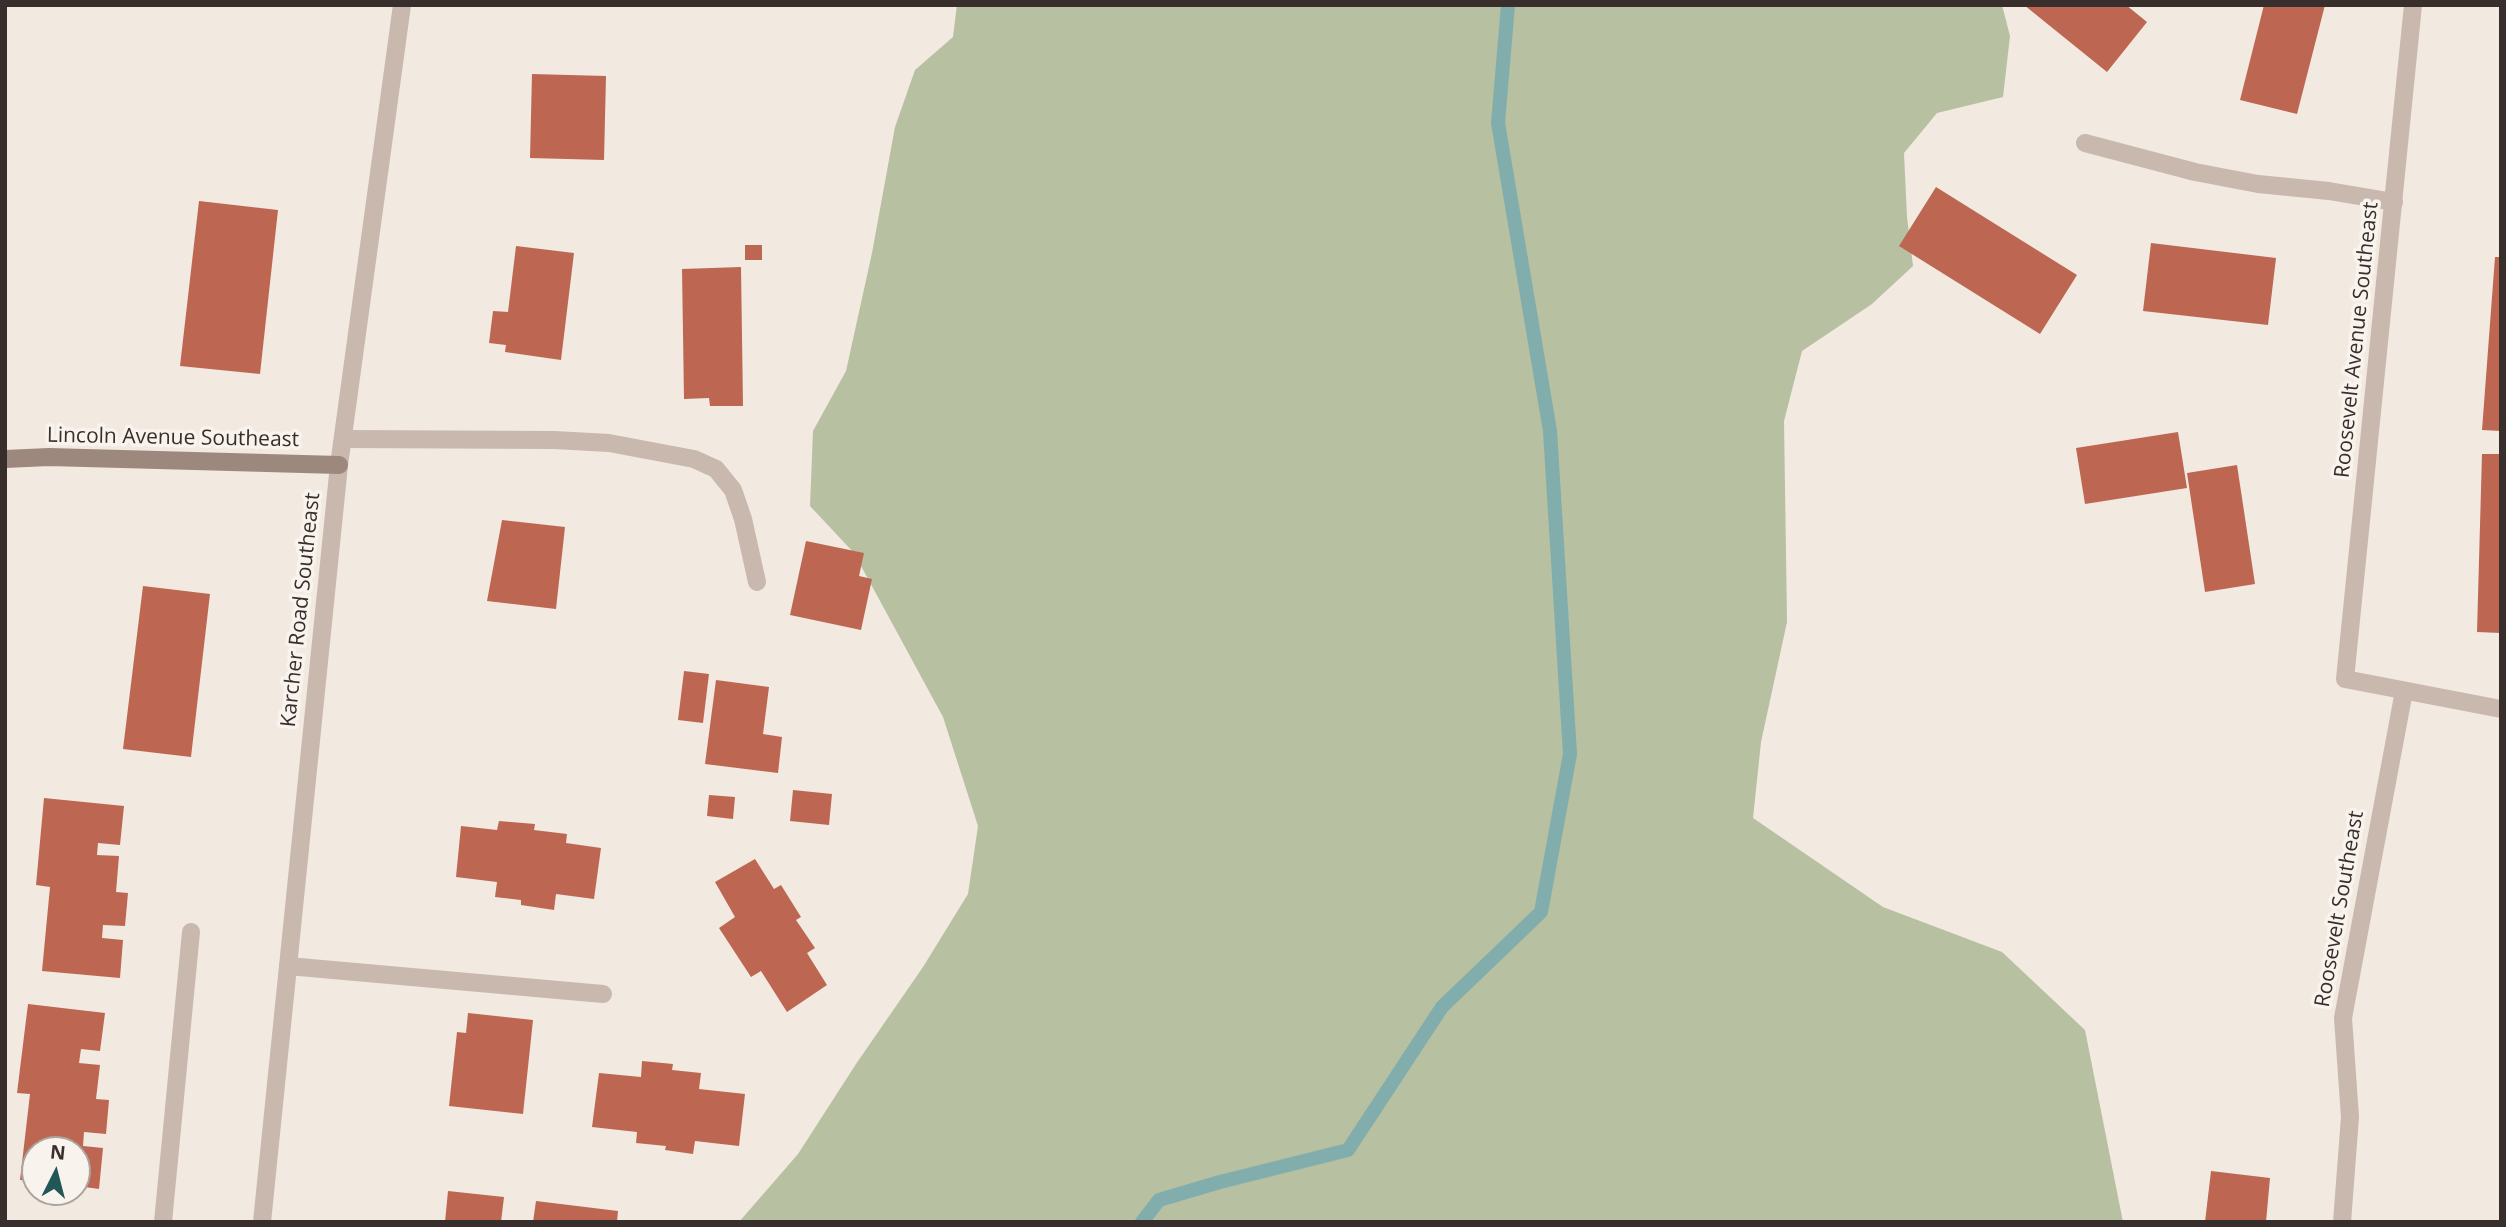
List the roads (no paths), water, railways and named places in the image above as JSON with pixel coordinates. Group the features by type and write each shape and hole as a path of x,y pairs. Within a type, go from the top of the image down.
{"street":[{"name":"Karcher Road Southeast","path":"262,1222 339,465 402,5"},
{"name":"Roosevelt Avenue Southeast","path":"2404,691 2345,680 2413,5"},
{"path":"2085,143 2195,172 2258,184 2329,191 2393,202"},
{"path":"343,439 554,440 609,443 694,459 716,469 733,490 743,519 757,582"},
{"name":"Lincoln Avenue Southeast","path":"5,459 49,457 339,465"},
{"path":"2404,691 2501,709"},
{"name":"Roosevelt Southeast","path":"2342,1222 2350,1117 2343,1018 2404,691"},
{"path":"163,1222 191,932"},
{"path":"288,966 603,994"}],"waterway":[{"path":"1142,1222 1159,1200 1348,1150 1442,1007 1541,912 1570,754 1550,431 1498,123 1508,5"}]}
